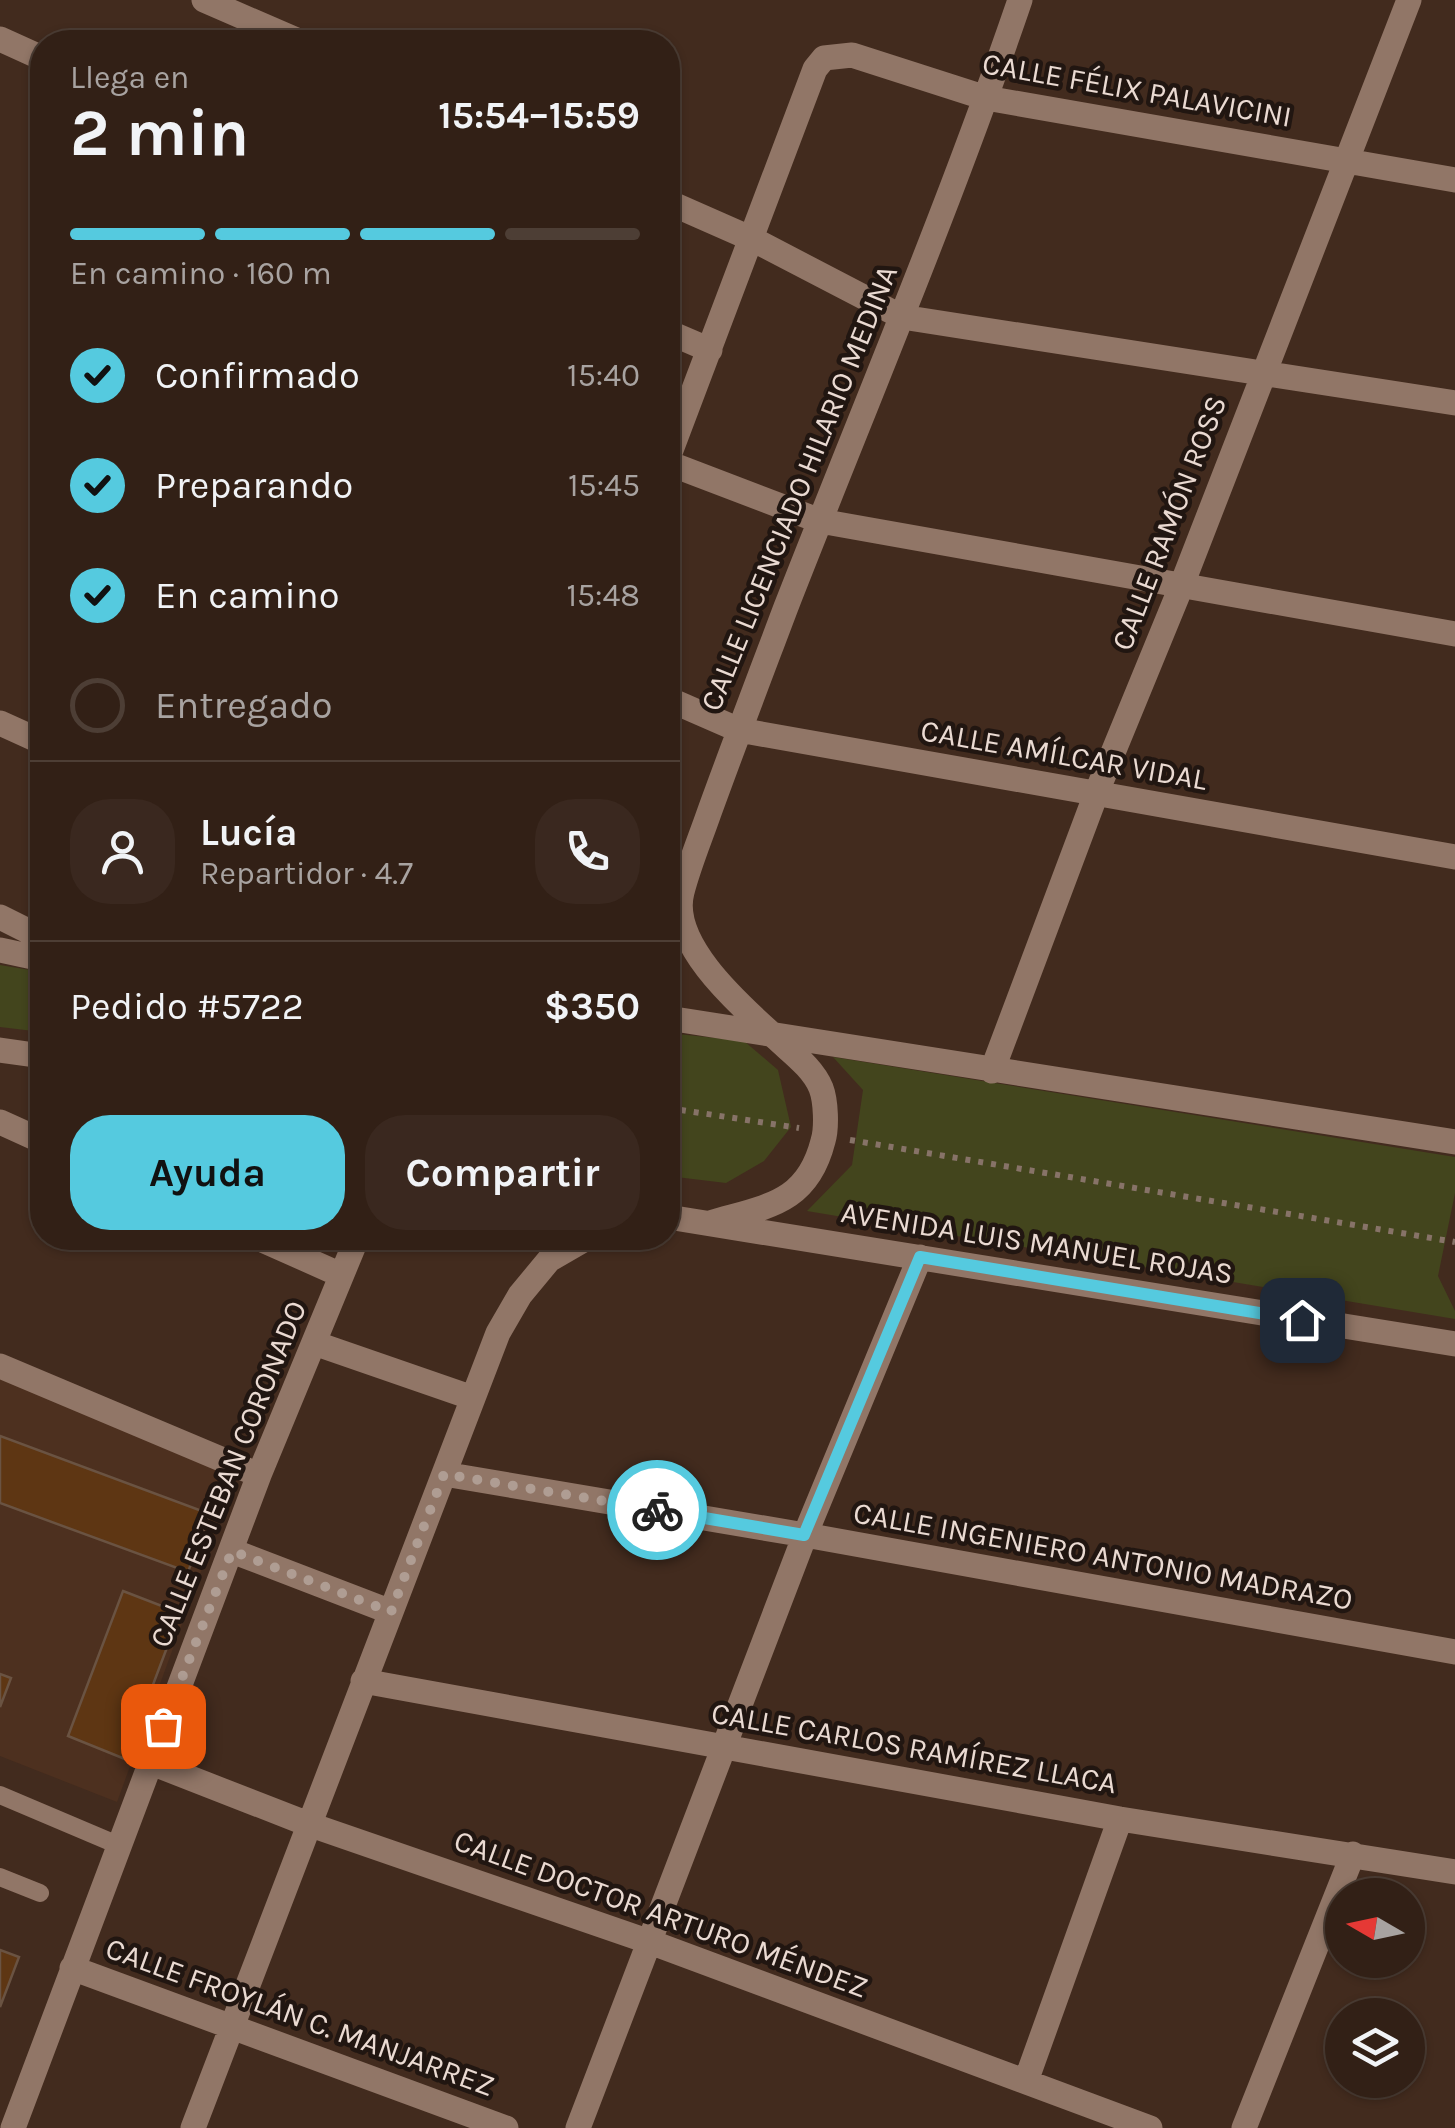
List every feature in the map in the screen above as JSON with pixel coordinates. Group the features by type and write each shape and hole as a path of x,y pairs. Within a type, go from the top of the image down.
{"street":[{"path":"204,0 273,30"},
{"name":"CALLE LICENCIADO HILARIO MEDINA","path":"825,1133 822,1090 806,1065 728,992 698,956 684,927 680,896 739,730 902,317 1020,0"},
{"name":"CALLE RAMÓN ROSS","path":"992,1071 1096,794 1181,588 1409,0"},
{"path":"0,39 30,53"},
{"name":"CALLE FÉLIX PALAVICINI","path":"752,239 815,69 824,58 852,55 986,98 1455,180"},
{"path":"680,207 752,239 902,317 1455,403"},
{"path":"680,429 752,239"},
{"path":"680,337 710,350"},
{"path":"680,465 820,521 1455,634"},
{"name":"CALLE AMÍLCAR VIDAL","path":"680,704 739,730 1455,857"},
{"path":"0,723 30,737"},
{"path":"0,917 30,932"},
{"path":"0,950 30,956"},
{"path":"680,1020 1455,1142"},
{"path":"0,1050 30,1054"},
{"path":"0,1122 30,1136"},
{"path":"710,1223 798,1191 816,1167 825,1133"},
{"name":"AVENIDA LUIS MANUEL ROJAS","path":"680,1219 1455,1344"},
{"path":"285,1250 341,1275"},
{"name":"CALLE ESTEBAN CORONADO","path":"13,2128 149,1762 352,1250"},
{"path":"193,2128 498,1333 520,1294 549,1260 566,1250"},
{"path":"578,2128 804,1535 920,1257"},
{"path":"314,1343 473,1398"},
{"path":"0,1366 260,1475"},
{"name":"CALLE INGENIERO ANTONIO MADRAZO","path":"444,1474 1455,1652"},
{"path":"232,1551 391,1612"},
{"name":"CALLE CARLOS RAMÍREZ LLACA","path":"363,1682 1120,1819 1455,1872"},
{"name":"CALLE DOCTOR ARTURO MÉNDEZ","path":"149,1762 308,1824 650,1942 1150,2128"},
{"path":"1026,2081 1120,1819"},
{"path":"1244,2128 1353,1854"},
{"name":"CALLE FROYLÁN C. MANJARREZ","path":"72,1968 506,2128"}],"lane":[{"path":"0,1794 118,1845"},
{"path":"0,1877 40,1894"}],"path":[{"path":"680,1110 1455,1242"}],"shaded area":[{"path":"0,1373 238,1470 117,1802 0,1756"}],"green space":[{"path":"0,965 30,970 30,1031 0,1027"},
{"path":"680,1034 744,1041 778,1070 791,1127 764,1161 726,1183 680,1177"},
{"path":"833,1057 1455,1157 1455,1193 1438,1276 1455,1319 807,1211 852,1165 863,1090"}],"building":[{"path":"0,1436 210,1514 188,1572 0,1503"},
{"path":"123,1591 180,1613 125,1759 68,1736"},
{"path":"0,1674 11,1678 0,1707"},
{"path":"0,1950 19,1957 0,2007"}],"way so far":[{"path":"163,1726 232,1551 391,1612 444,1474 657,1510"}],"route":[{"path":"657,1510 804,1535 920,1257 1302,1320"}]}
